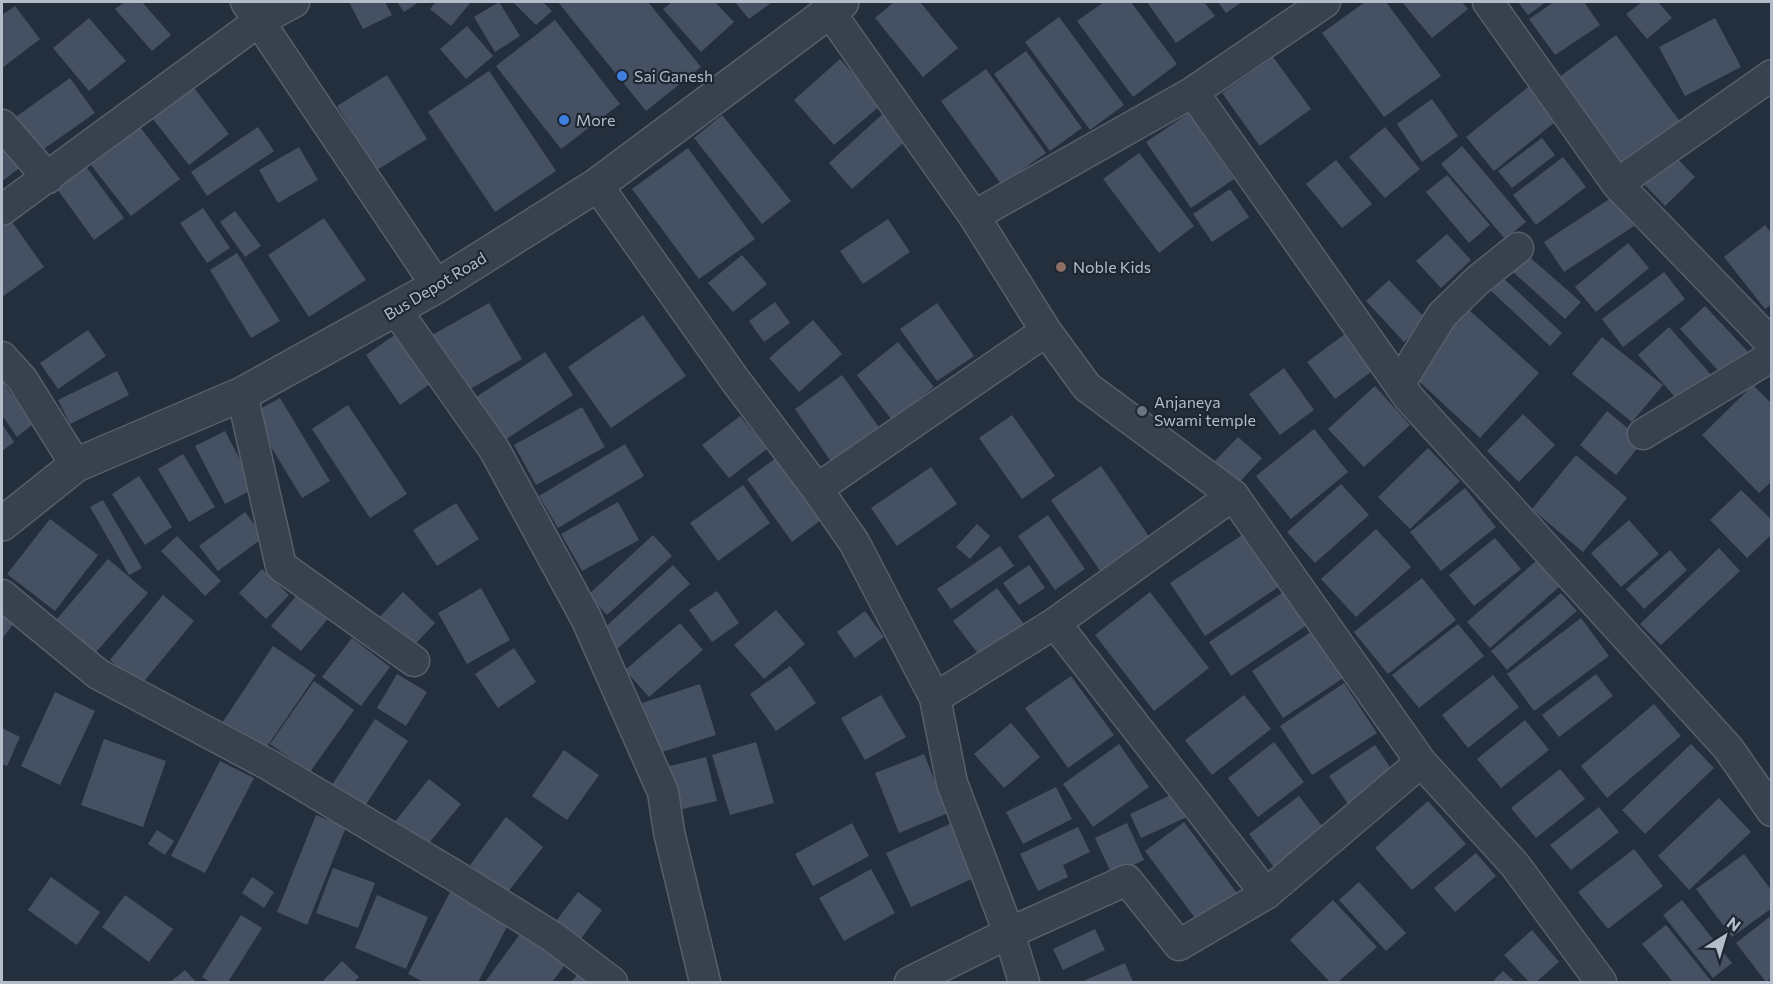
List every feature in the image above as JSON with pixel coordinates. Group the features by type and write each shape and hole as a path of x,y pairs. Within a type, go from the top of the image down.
{"street":[{"path":"2,210 48,178 252,11 294,2"},
{"path":"974,216 1193,92 1325,2"},
{"path":"1488,2 1617,184 1772,344"},
{"path":"836,6 974,216 1046,331 1087,387 1233,495 1421,762 1515,865 1601,982"},
{"name":"Bus Depot Road","path":"2,524 76,465 243,394 436,286 597,185 836,6"},
{"path":"252,11 436,286"},
{"path":"1617,184 1772,75"},
{"path":"1193,92 1409,398 1728,748 1769,802"},
{"path":"2,125 48,178"},
{"path":"597,185 735,380 854,542 935,698 952,783 1009,933 1024,982"},
{"path":"1400,383 1442,315 1478,280 1518,248"},
{"path":"396,310 494,449 586,618 663,792 669,832 705,982"},
{"path":"817,489 1046,331"},
{"path":"1643,434 1772,356"},
{"path":"2,357 22,379 76,465"},
{"path":"243,394 281,566 414,661"},
{"path":"935,698 1055,623 1233,495"},
{"path":"2,595 98,674 268,765 457,877 553,937 612,982"},
{"path":"1055,623 1266,894"},
{"path":"910,982 1009,933 1127,880 1179,945 1266,894 1421,762"}],"building":[{"path":"125,2 142,2 171,35 152,51 115,9"},
{"path":"349,2 385,2 392,15 363,29"},
{"path":"397,2 419,2 404,12"},
{"path":"436,2 471,2 451,26 430,9"},
{"path":"499,2 520,36 495,52 474,17"},
{"path":"513,2 543,2 552,11 536,25"},
{"path":"558,2 648,2 701,67 646,111"},
{"path":"672,2 715,2 734,22 701,52 663,9"},
{"path":"735,2 772,2 749,19"},
{"path":"894,2 920,2 958,48 923,77 875,18"},
{"path":"1104,2 1131,2 1177,64 1133,97 1077,21"},
{"path":"1147,2 1204,2 1215,16 1176,43"},
{"path":"1218,2 1242,2 1226,13"},
{"path":"1365,2 1386,2 1441,76 1384,117 1322,33"},
{"path":"1402,2 1462,2 1468,9 1432,38"},
{"path":"1518,2 1546,2 1528,15"},
{"path":"1554,2 1584,2 1600,25 1555,55 1529,19"},
{"path":"1642,2 1658,2 1672,18 1647,39 1626,14"},
{"path":"15,6 40,39 2,68 2,15"},
{"path":"1059,17 1124,105 1090,130 1025,42"},
{"path":"89,18 126,61 89,91 53,48"},
{"path":"1715,18 1741,67 1685,96 1659,47"},
{"path":"555,20 620,104 561,149 496,66"},
{"path":"467,26 493,56 466,79 440,49"},
{"path":"1616,35 1684,127 1625,170 1558,78"},
{"path":"1026,51 1082,128 1050,151 994,74"},
{"path":"1273,57 1311,109 1260,146 1222,93"},
{"path":"840,59 881,105 834,145 794,100"},
{"path":"986,69 1046,153 1001,184 941,101"},
{"path":"489,71 556,171 495,212 428,112"},
{"path":"387,75 427,139 377,170 337,106"},
{"path":"186,77 229,134 189,165 145,109"},
{"path":"70,78 95,113 38,153 13,119"},
{"path":"1532,84 1560,118 1494,171 1466,137"},
{"path":"1432,99 1458,136 1422,162 1397,124"},
{"path":"888,109 912,135 852,189 829,163"},
{"path":"1189,113 1234,179 1191,208 1146,142"},
{"path":"722,115 791,201 762,224 694,138"},
{"path":"140,127 180,179 131,216 91,165"},
{"path":"258,127 274,151 207,196 191,172"},
{"path":"1385,127 1420,169 1385,198 1349,157"},
{"path":"1542,138 1555,155 1512,188 1498,171"},
{"path":"2,142 21,167 2,181"},
{"path":"1462,146 1526,222 1505,239 1441,164"},
{"path":"299,147 318,180 278,203 259,170"},
{"path":"688,148 755,239 699,279 632,189"},
{"path":"1669,150 1695,177 1665,206 1639,179"},
{"path":"1139,153 1194,226 1159,253 1103,179"},
{"path":"1563,157 1586,187 1536,225 1513,195"},
{"path":"1336,160 1372,204 1342,228 1306,184"},
{"path":"85,165 124,218 94,240 55,186"},
{"path":"1447,175 1490,225 1469,243 1426,192"},
{"path":"1230,189 1249,217 1212,242 1193,214"},
{"path":"1614,196 1634,226 1564,272 1544,242"},
{"path":"203,208 230,248 207,263 180,223"},
{"path":"235,211 261,246 245,257 220,222"},
{"path":"5,212 44,267 2,297 2,214"},
{"path":"324,218 366,280 309,317 268,255"},
{"path":"888,219 910,252 863,284 840,251"},
{"path":"1765,225 1772,234 1772,304 1765,309 1724,257"},
{"path":"1447,234 1471,260 1441,288 1416,261"},
{"path":"1628,243 1649,268 1596,312 1575,287"},
{"path":"237,253 280,321 251,338 210,270"},
{"path":"1526,254 1581,302 1565,319 1512,271"},
{"path":"742,255 767,284 733,312 708,283"},
{"path":"1664,272 1685,299 1623,347 1602,319"},
{"path":"1500,275 1562,333 1550,346 1488,288"},
{"path":"1389,280 1427,320 1404,342 1366,301"},
{"path":"775,302 790,323 764,342 749,321"},
{"path":"489,303 522,359 465,392 432,335"},
{"path":"937,303 974,356 937,381 900,329"},
{"path":"1705,306 1751,355 1725,378 1680,329"},
{"path":"1468,309 1539,373 1480,438 1410,373"},
{"path":"643,315 686,376 611,428 568,367"},
{"path":"813,320 842,354 799,392 769,358"},
{"path":"1669,327 1714,378 1683,406 1638,355"},
{"path":"88,330 106,356 58,389 40,363"},
{"path":"396,334 430,384 400,405 366,355"},
{"path":"1345,334 1372,371 1335,399 1307,362"},
{"path":"1602,337 1663,385 1632,422 1572,374"},
{"path":"898,342 934,387 892,420 857,375"},
{"path":"545,352 573,395 502,442 473,399"},
{"path":"1284,368 1314,410 1280,435 1249,394"},
{"path":"117,371 129,395 70,424 58,400"},
{"path":"842,375 885,436 836,469 795,409"},
{"path":"2,381 33,424 17,437 2,415"},
{"path":"1753,385 1772,404 1772,481 1759,493 1702,435"},
{"path":"1375,386 1410,425 1364,467 1328,429"},
{"path":"280,398 330,481 302,498 251,414"},
{"path":"348,405 407,494 370,518 312,429"},
{"path":"582,407 605,447 536,485 514,445"},
{"path":"1607,411 1643,441 1616,475 1580,445"},
{"path":"1523,414 1555,445 1519,482 1487,451"},
{"path":"1012,415 1055,476 1022,499 979,438"},
{"path":"740,416 767,449 729,478 702,445"},
{"path":"2,424 14,442 2,451"},
{"path":"1314,429 1348,472 1291,519 1256,476"},
{"path":"225,431 255,488 225,504 195,446"},
{"path":"1238,437 1262,458 1234,488 1210,466"},
{"path":"625,444 644,476 558,528 539,496"},
{"path":"1428,448 1460,481 1410,529 1378,497"},
{"path":"183,454 215,507 189,522 158,469"},
{"path":"1576,455 1627,498 1583,552 1532,509"},
{"path":"776,458 821,520 792,542 747,479"},
{"path":"1101,466 1152,541 1103,575 1051,500"},
{"path":"931,467 957,504 897,546 871,508"},
{"path":"139,476 172,527 145,545 112,494"},
{"path":"1341,484 1369,515 1315,563 1287,532"},
{"path":"743,485 770,523 718,561 690,523"},
{"path":"1465,488 1496,527 1441,571 1410,532"},
{"path":"1741,490 1772,520 1772,534 1747,558 1710,520"},
{"path":"103,500 142,568 129,575 90,507"},
{"path":"618,502 639,540 582,571 561,534"},
{"path":"456,503 479,539 437,566 413,530"},
{"path":"245,512 264,537 218,571 199,546"},
{"path":"1048,515 1085,569 1055,590 1018,536"},
{"path":"50,519 98,555 55,611 7,574"},
{"path":"1629,520 1659,554 1621,587 1591,553"},
{"path":"977,524 990,536 970,559 956,547"},
{"path":"1251,529 1286,582 1205,636 1170,583"},
{"path":"1376,529 1411,567 1356,617 1321,579"},
{"path":"653,535 672,556 607,615 588,595"},
{"path":"177,536 221,581 205,596 161,551"},
{"path":"1495,538 1521,569 1474,606 1449,575"},
{"path":"1000,546 1014,566 951,609 937,589"},
{"path":"1719,548 1740,571 1661,645 1640,624"},
{"path":"1670,550 1687,570 1644,609 1626,589"},
{"path":"108,559 148,593 96,652 57,619"},
{"path":"1536,561 1559,587 1490,648 1467,622"},
{"path":"673,565 690,584 617,649 601,631"},
{"path":"1029,565 1045,588 1019,605 1003,583"},
{"path":"262,569 289,595 266,619 239,593"},
{"path":"1422,578 1456,620 1388,674 1354,632"},
{"path":"481,588 510,640 467,664 438,613"},
{"path":"997,588 1026,627 983,660 953,621"},
{"path":"302,589 332,614 301,651 271,626"},
{"path":"1288,589 1310,623 1231,676 1209,642"},
{"path":"717,591 739,623 712,642 689,610"},
{"path":"403,592 435,623 407,653 375,622"},
{"path":"1150,592 1209,668 1154,711 1095,635"},
{"path":"1561,593 1577,611 1507,670 1491,651"},
{"path":"163,595 194,621 141,685 110,660"},
{"path":"2,607 17,619 2,639"},
{"path":"776,610 805,644 764,679 734,645"},
{"path":"865,611 884,637 855,658 837,632"},
{"path":"1581,618 1609,656 1534,711 1507,674"},
{"path":"680,623 703,650 649,697 625,670"},
{"path":"1458,624 1484,656 1419,708 1392,675"},
{"path":"1320,626 1351,673 1283,718 1252,671"},
{"path":"352,638 390,667 361,706 322,677"},
{"path":"273,646 316,675 264,751 222,723"},
{"path":"514,648 536,682 498,708 475,674"},
{"path":"790,666 816,703 776,731 750,694"},
{"path":"397,674 427,692 406,726 377,708"},
{"path":"1596,674 1613,696 1559,737 1542,715"},
{"path":"1493,675 1519,707 1468,748 1442,715"},
{"path":"1071,676 1114,735 1068,768 1025,708"},
{"path":"314,681 354,710 310,772 270,744"},
{"path":"1344,683 1377,733 1312,775 1280,726"},
{"path":"700,684 716,735 659,753 642,703"},
{"path":"55,692 95,711 60,785 21,766"},
{"path":"881,695 906,737 865,760 841,718"},
{"path":"1244,695 1271,729 1212,775 1185,740"},
{"path":"1654,704 1681,736 1607,798 1581,766"},
{"path":"375,719 408,741 363,809 330,788"},
{"path":"1525,720 1549,750 1501,788 1477,759"},
{"path":"1011,723 1040,757 1004,788 974,754"},
{"path":"2,728 20,737 7,766 2,764"},
{"path":"104,739 166,761 143,827 81,805"},
{"path":"756,742 774,803 730,815 712,755"},
{"path":"1274,742 1304,782 1258,817 1228,778"},
{"path":"1119,744 1149,787 1093,827 1063,784"},
{"path":"1691,744 1714,768 1645,834 1622,810"},
{"path":"1375,745 1394,773 1348,804 1329,776"},
{"path":"564,750 599,775 567,820 532,796"},
{"path":"924,754 948,813 899,833 875,773"},
{"path":"706,757 717,801 669,812 658,769"},
{"path":"220,761 254,778 205,873 171,856"},
{"path":"1560,769 1585,799 1536,838 1511,808"},
{"path":"429,779 461,804 424,849 393,824"},
{"path":"1056,787 1072,819 1023,844 1006,812"},
{"path":"1175,793 1187,817 1141,838 1130,814"},
{"path":"1299,796 1329,835 1279,874 1249,834"},
{"path":"1719,798 1751,832 1689,890 1658,856"},
{"path":"1428,801 1466,844 1412,890 1375,848"},
{"path":"1599,807 1619,832 1571,870 1550,845"},
{"path":"316,815 346,827 307,925 277,912"},
{"path":"506,817 543,847 507,893 470,865"},
{"path":"1184,822 1237,893 1198,922 1145,851"},
{"path":"852,823 869,856 813,886 795,854"},
{"path":"952,823 976,877 911,907 886,853"},
{"path":"1127,823 1144,860 1112,875 1095,838"},
{"path":"1078,827 1090,852 1063,865 1068,877 1038,891 1020,854"},
{"path":"157,830 174,841 165,855 148,844"},
{"path":"1634,849 1663,886 1608,929 1578,892"},
{"path":"1476,853 1496,876 1455,912 1434,888"},
{"path":"1744,854 1772,891 1772,908 1732,937 1696,889"},
{"path":"333,868 375,883 358,928 316,913"},
{"path":"871,869 895,913 844,941 819,898"},
{"path":"51,877 100,912 77,945 28,910"},
{"path":"252,877 274,892 264,908 242,893"},
{"path":"1359,882 1406,933 1386,951 1339,900"},
{"path":"450,892 509,923 478,982 424,982 408,974"},
{"path":"578,892 602,910 572,951 547,933"},
{"path":"125,895 173,929 149,962 102,927"},
{"path":"377,895 428,917 406,969 355,948"},
{"path":"1333,900 1377,947 1338,982 1330,982 1290,940"},
{"path":"1682,900 1732,963 1713,978 1663,915"},
{"path":"241,915 262,928 228,982 210,982 202,977"},
{"path":"1772,915 1772,978 1766,982 1736,943"},
{"path":"1666,925 1712,982 1673,982 1642,944"},
{"path":"1095,929 1105,950 1063,970 1053,949"},
{"path":"523,930 567,962 552,982 485,982"},
{"path":"1532,930 1559,962 1536,982 1529,982 1504,955"},
{"path":"342,961 359,977 354,982 322,982"},
{"path":"1125,963 1133,982 1081,982"},
{"path":"185,970 196,982 170,982"},
{"path":"1503,971 1515,982 1492,982"},
{"path":"579,973 592,982 571,982"}],"place":[{"name":"Sai Ganesh","path":"622,76"},
{"name":"More","path":"564,120"},
{"name":"Noble Kids","path":"1061,267"},
{"name":"Anjaneya Swami temple","path":"1142,411"}]}
